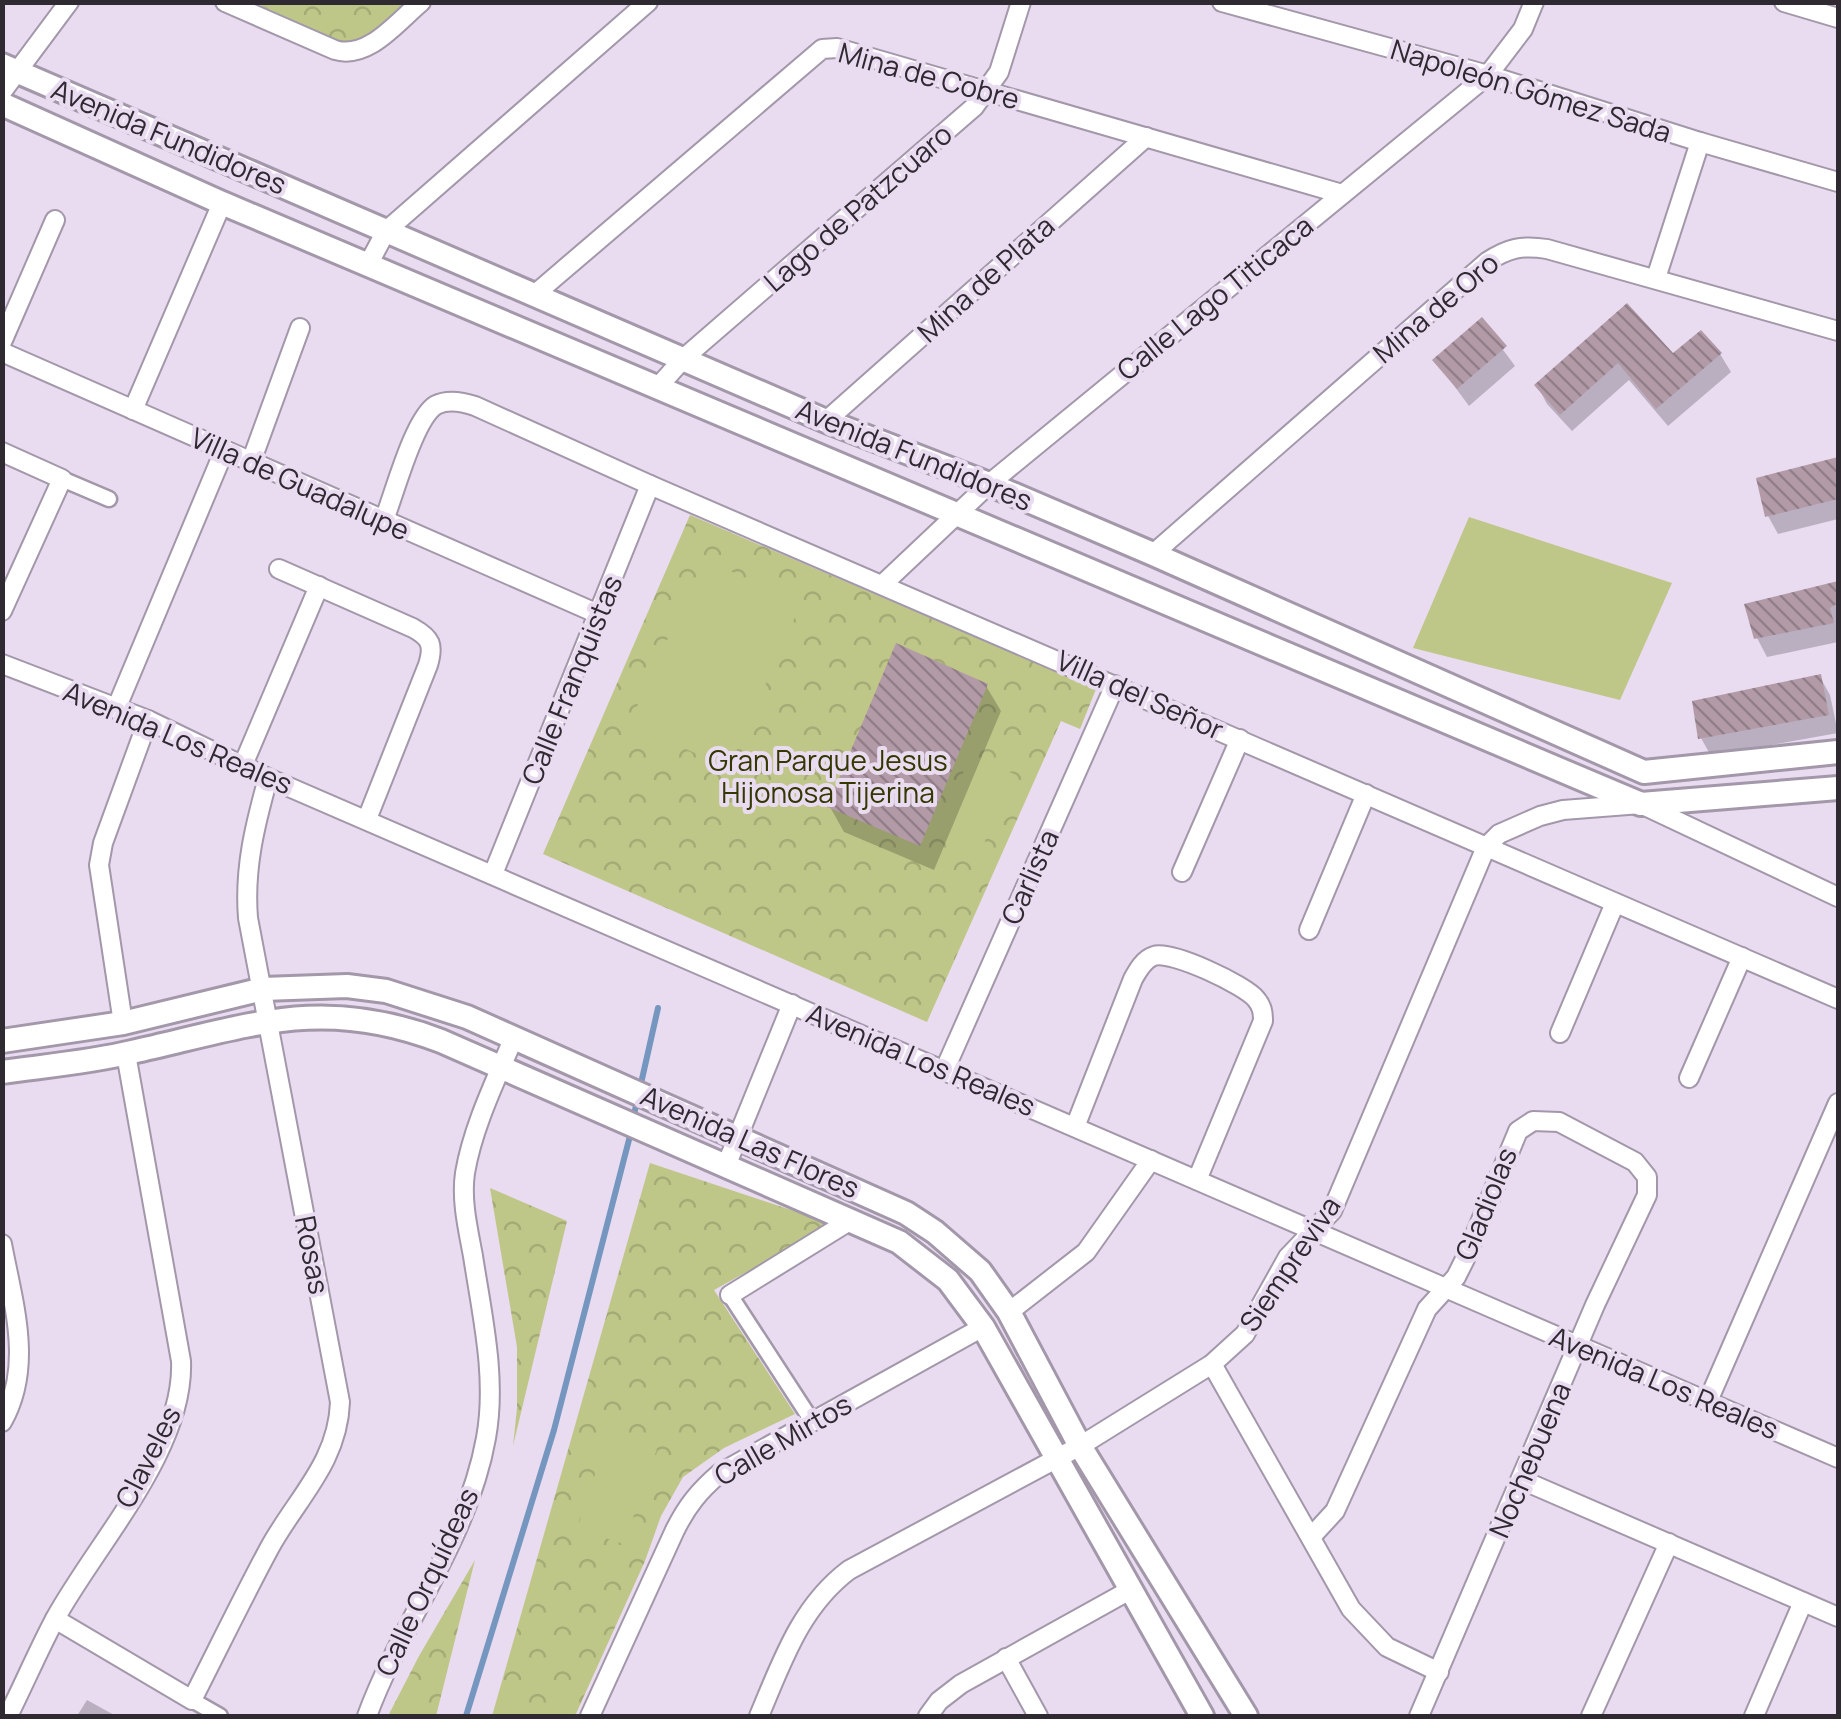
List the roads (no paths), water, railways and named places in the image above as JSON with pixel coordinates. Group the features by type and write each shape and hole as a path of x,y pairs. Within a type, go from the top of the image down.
{"street":[{"path":"2,92 10,68 69,2"},
{"path":"225,2 336,50 352,53 370,44 420,2"},
{"path":"369,263 386,231 648,2"},
{"name":"Lago de Patzcuaro","path":"657,388 684,358 974,107 999,72 1021,2"},
{"name":"Napoleón Gómez Sada","path":"1222,2 1488,75 1838,182"},
{"name":"Calle Lago Titicaca","path":"883,584 989,484 1488,75 1523,29 1534,2"},
{"path":"1784,2 1838,18"},
{"name":"Mina de Cobre","path":"534,295 822,49 837,48 1342,194"},
{"name":"Avenida Fundidores","path":"10,68 826,421 989,484 1153,554 1644,772 1838,752"},
{"name":"Avenida Fundidores","path":"2,104 222,203 1641,804 1838,788"},
{"name":"Mina de Plata","path":"826,421 1146,136"},
{"path":"1656,278 1700,142"},
{"path":"133,410 222,203"},
{"path":"2,342 54,220"},
{"name":"Mina de Oro","path":"1153,554 1487,262 1507,249 1526,245 1547,249 1838,331"},
{"path":"251,462 300,328"},
{"name":"Villa de Guadalupe","path":"2,352 598,614"},
{"name":"Villa del Señor","path":"384,520 418,428 438,404 463,402 1838,999"},
{"path":"2,452 109,499"},
{"path":"116,709 224,452"},
{"path":"2,611 62,479"},
{"name":"Calle Franquistas","path":"493,874 650,485"},
{"path":"279,568 413,628 429,639 432,650 428,665 367,819"},
{"path":"243,765 319,586"},
{"name":"Avenida Los Reales","path":"2,664 148,720 268,778 1838,1458"},
{"name":"Carlista","path":"945,1069 1116,685"},
{"path":"124,1024 99,865 103,843 148,720"},
{"path":"1182,872 1240,739"},
{"path":"1641,804 1644,772"},
{"name":"Rosas","path":"192,1700 272,1544 328,1457 339,1423 340,1402 267,1020 246,886 248,858 268,778"},
{"path":"1309,930 1366,794"},
{"path":"1486,847 1499,834 1540,816 1563,810 1641,804 1838,897"},
{"name":"Siempreviva","path":"759,1716 801,1622 826,1587 848,1570 1080,1446 1212,1364 1245,1334 1288,1257 1332,1211 1486,847"},
{"path":"1560,1034 1615,903"},
{"path":"1075,1127 1133,979 1148,959 1156,955 1174,957 1242,988 1260,1004 1263,1021 1197,1180"},
{"path":"1689,1078 1742,957"},
{"name":"Avenida Las Flores","path":"2,1042 124,1024 263,990 348,986 386,991 468,1017 906,1212 970,1261 1009,1312 1080,1446 1246,1716"},
{"path":"726,1166 792,1004"},
{"name":"Avenida Las Flores","path":"2,1072 126,1054 267,1020 319,1016 385,1022 441,1040 899,1242 932,1266 968,1304 983,1327 1202,1716"},
{"name":"Calle Orquídeas","path":"367,1716 381,1678 460,1528 487,1433 488,1352 465,1210 465,1174 480,1122 514,1037"},
{"name":"Claveles","path":"8,1716 55,1619 152,1464 169,1428 182,1378 126,1054"},
{"path":"1708,1401 1838,1104"},
{"name":"Gladiolas","path":"1312,1536 1336,1511 1427,1309 1456,1277 1513,1138 1525,1124 1559,1122 1635,1162 1648,1178 1644,1204"},
{"path":"1009,1312 1086,1252 1150,1160"},
{"name":"Nochebuena","path":"1419,1716 1578,1346 1644,1204"},
{"path":"812,1422 730,1296 851,1220"},
{"path":"2,1244 20,1340 20,1363 10,1409 2,1422"},
{"name":"Calle Mirtos","path":"590,1716 688,1504 720,1474 983,1327"},
{"path":"1212,1364 1351,1608 1387,1647 1439,1672"},
{"path":"1522,1480 1838,1617"},
{"path":"1591,1716 1669,1543"},
{"path":"928,1716 960,1684 1130,1590"},
{"path":"1754,1716 1803,1602"},
{"path":"55,1619 220,1716"},
{"path":"1006,1658 1038,1716"}],"waterway":[{"path":"633,1119 658,1008"},
{"path":"466,1716 554,1430 631,1132"}],"park label":[{"name":"Gran Parque Jesus Hijonosa Tijerina","path":"828,777"}]}
